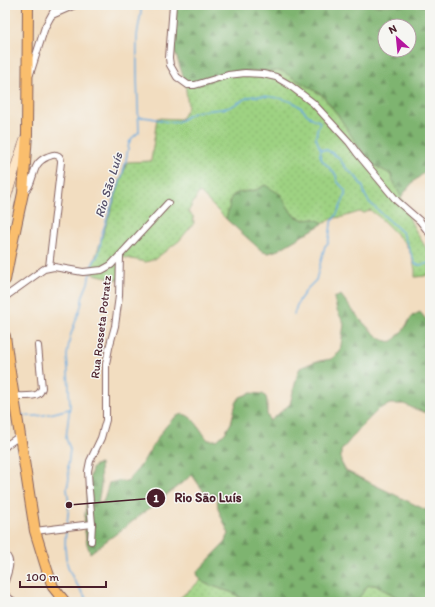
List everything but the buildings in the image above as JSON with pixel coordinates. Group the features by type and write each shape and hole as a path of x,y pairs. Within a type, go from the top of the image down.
{"main road":[{"path":"5,280 23,193 27,134 28,5"},
{"path":"5,336 13,396 35,531 53,587 65,602"}],"street":[{"path":"28,81 45,27 57,5"},
{"path":"52,15 75,5"},
{"path":"173,5 169,58 170,66 177,77 188,85 195,85 228,75 245,73 263,74 276,77 288,84 313,103 349,142 397,201 420,221 430,234"},
{"path":"5,202 27,134"},
{"path":"23,193 29,187 38,163 50,156 59,156 61,162 49,267"},
{"path":"5,297 38,272 49,267 83,272 102,270 111,265 168,203"},
{"name":"Rua Rosseta Potratz","path":"91,541 92,524 88,471 90,461 101,438 106,420 106,364 115,326 119,296 120,256"},
{"path":"13,396 34,395 41,391 38,346"},
{"path":"5,447 20,436"},
{"path":"35,531 92,524"},
{"path":"5,554 9,558 10,564 5,581"},
{"path":"5,595 14,602"}],"green space":[{"path":"172,5 430,5 430,168 413,182 401,197 390,174 372,164 358,146 338,115 322,95 282,71 235,71 200,85 185,82 173,46"},
{"path":"278,70 322,95 338,115 358,146 372,164 390,174 404,203 411,222 430,254 430,273 425,276 415,277 412,257 406,244 370,210 365,213 359,212 334,218 324,223 315,219 304,220 293,215 265,185 256,190 237,193 230,202 226,219 199,192 188,212 193,216 194,223 179,241 155,259 146,262 122,257 119,280 90,273 127,162 151,161 157,118 181,119 188,107 185,82 235,71"},
{"path":"265,185 280,194 293,215 304,220 315,219 324,223 278,250 269,253 263,252 226,219 232,196 237,193 256,190"},
{"path":"341,295 375,335 388,341 393,341 404,329 412,316 420,312 430,324 430,414 404,404 390,404 379,409 359,429 341,451 341,462 346,471 430,512 430,602 406,602 375,585 370,585 367,586 356,602 247,602 233,593 204,583 198,577 197,572 223,545 229,534 218,509 217,497 204,492 192,475 90,553 84,525 88,484 92,469 95,465 100,464 101,486 98,503 103,502 109,483 118,481 127,482 141,465 167,425 174,418 180,415 186,415 192,419 208,440 217,440 225,433 231,423 236,403 240,397 251,393 263,394 266,397 267,414 270,421 290,404 300,368 314,362 331,359 340,352 344,324 337,310 334,298"},
{"path":"201,580 204,583 233,593 247,602 175,602"},
{"path":"375,585 406,602 356,602 367,586"}],"waterway":[{"name":"Rio São Luís","path":"91,269 99,253 102,233 122,176 129,143 139,132 137,35 141,5"},
{"path":"138,118 148,117 172,123 182,120 196,112 227,108 246,98 254,96 280,98 292,102 300,107 310,117 320,122 316,138 321,149 327,150 338,157 363,187 369,202 403,233 415,264 420,265 430,263"},
{"path":"294,314 300,299 316,280 325,246 328,243 331,224 345,196 345,190 337,181 336,175 322,160 320,155 321,149"},
{"name":"Rio São Luís","path":"67,524 69,505 67,488 69,479 68,466 70,449 66,438 70,405 67,355 70,337 81,306 90,273"},
{"path":"7,382 11,407"},
{"path":"20,414 25,416 38,416 69,409"},
{"name":"Rio São Luís","path":"66,528 65,550 68,568 89,602"}],"place":[{"name":"Rio São Luís","path":"69,505"}]}
